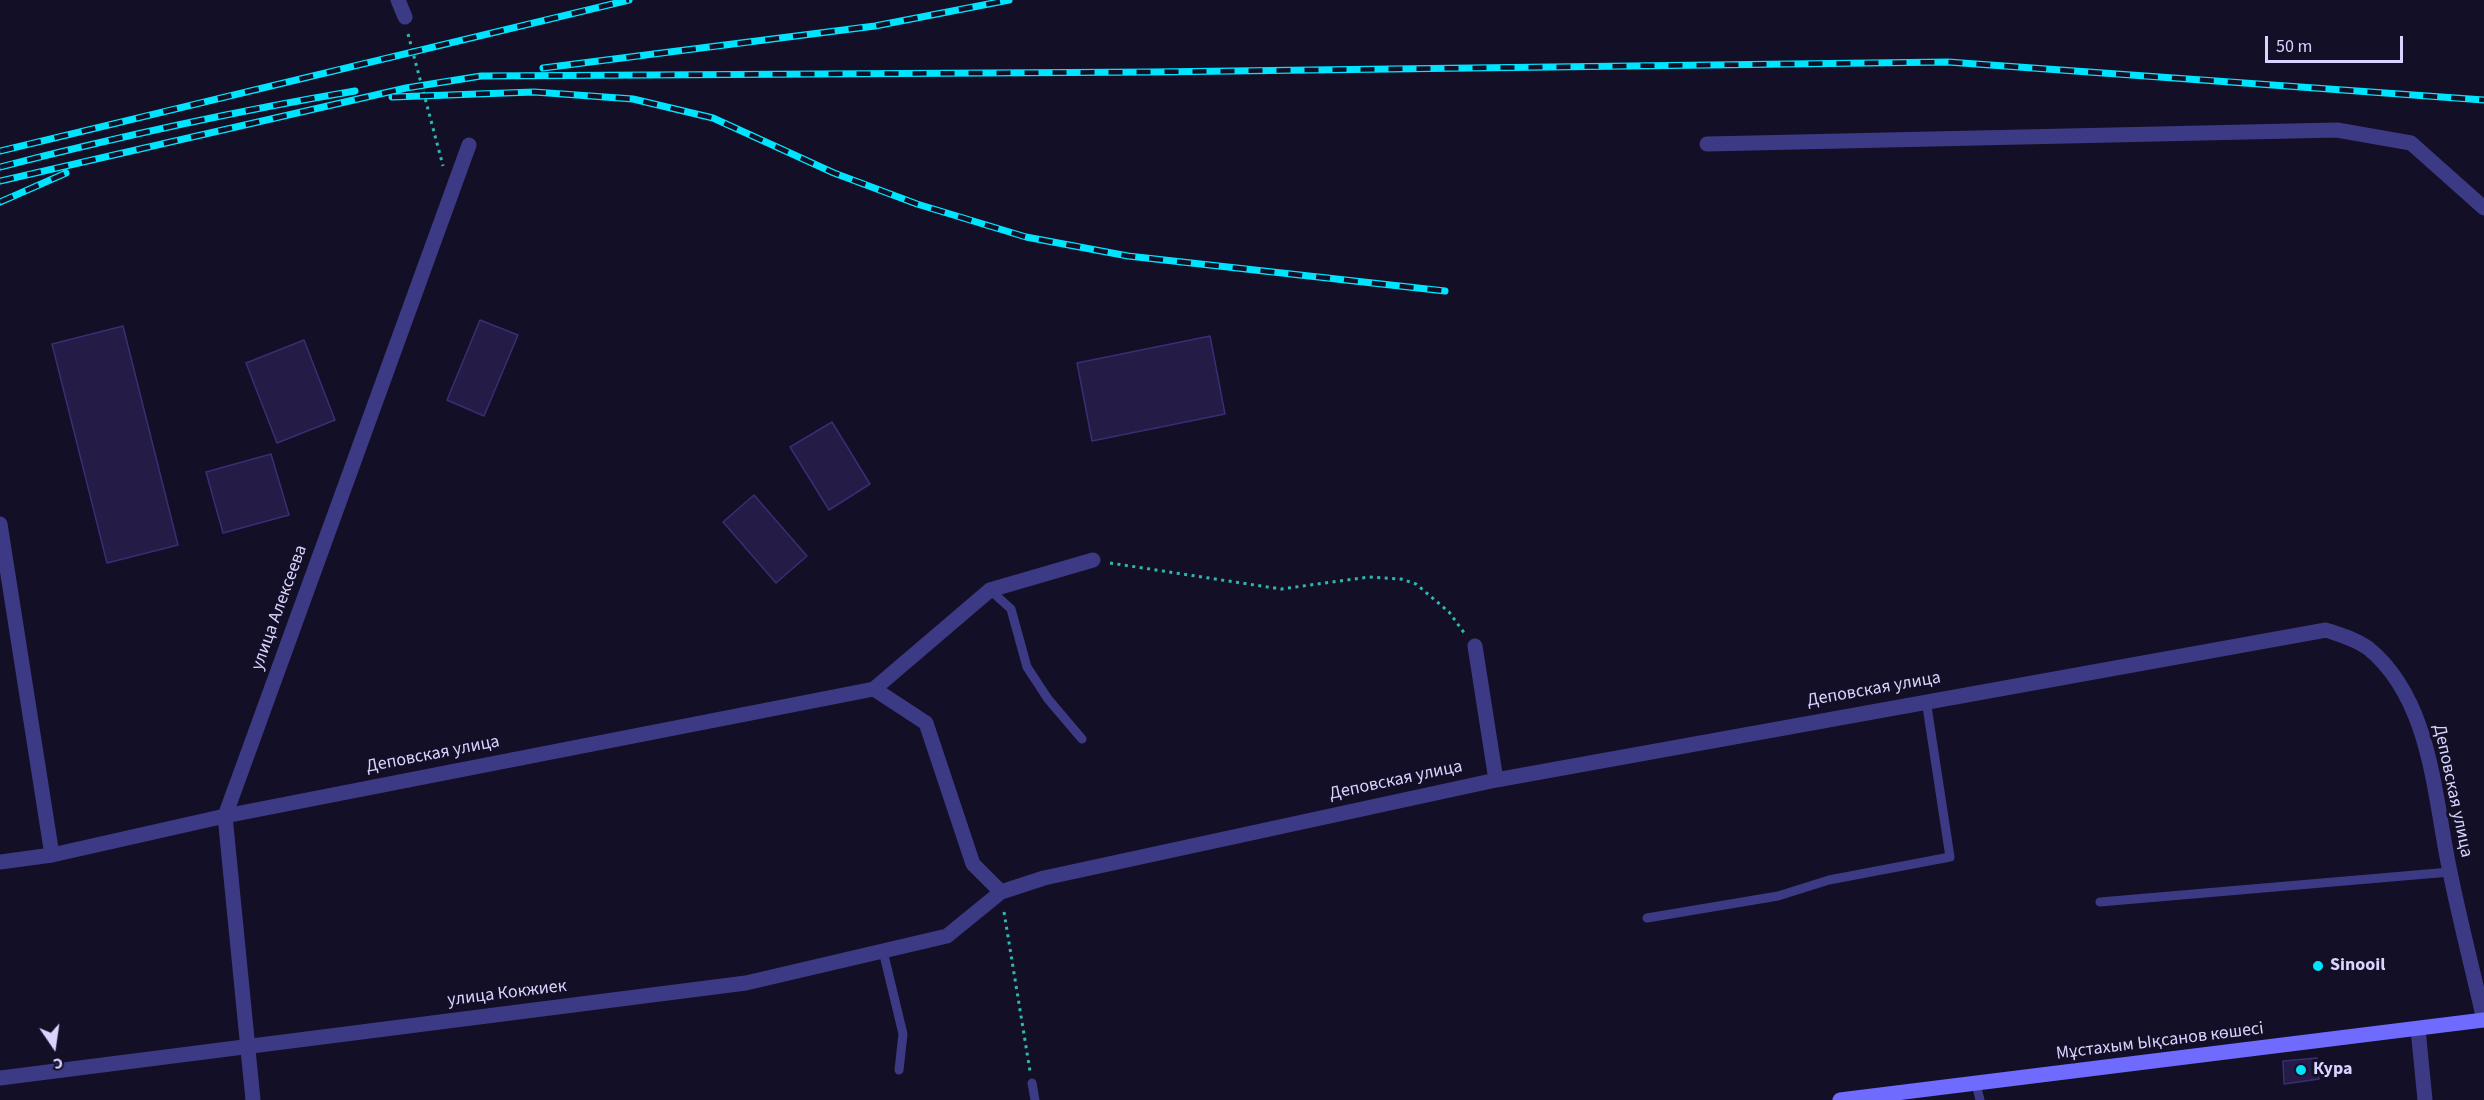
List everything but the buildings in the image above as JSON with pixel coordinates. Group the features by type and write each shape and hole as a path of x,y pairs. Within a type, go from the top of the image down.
{"main road":[{"name":"Мұстахым Ықсанов көшесі","path":"1840,1100 2484,1020"}],"street":[{"path":"398,0 405,16"},
{"path":"1707,144 2337,130 2411,143 2484,208"},
{"name":"улица Алексеева","path":"253,1100 225,816 469,145"},
{"path":"0,525 52,855"},
{"path":"1000,892 973,864 926,723 874,689 990,590 1093,560"},
{"name":"Деповская улица","path":"1000,892 1044,878 1496,780 1926,700 2326,630 2348,637 2367,648 2388,668 2417,720 2426,748 2450,872 2484,1020"},
{"path":"1475,646 1496,780"},
{"name":"Деповская улица","path":"0,862 52,855 225,816 874,689"},
{"name":"улица Кокжиек","path":"0,1078 746,984 947,936 1000,892"},
{"path":"2418,1029 2425,1100"}],"lane":[{"path":"990,590 1011,609 1027,667 1048,699 1082,739"},
{"path":"1647,918 1778,896 1829,880 1950,857 1926,700"},
{"path":"2100,902 2450,872"},
{"path":"883,951 903,1034 899,1070"},
{"path":"1032,1083 1035,1100"},
{"path":"1976,1084 1980,1100"}],"path":[{"path":"405,16 419,83 451,194"},
{"path":"1093,560 1281,589 1369,577 1416,584 1449,612 1475,646"},
{"path":"1000,892 1032,1083"}],"railway":[{"path":"0,151 629,0"},
{"path":"543,68 875,26 1009,0"},
{"path":"0,181 406,88 481,76 1152,72 1948,62 2484,100"},
{"path":"0,167 177,125 355,91"},
{"path":"392,97 534,92 633,99 713,118 834,173 917,204 1026,237 1128,256 1445,291"},
{"path":"0,202 66,173"}],"place":[{"name":"Sinooil","path":"2318,966"},
{"name":"Кура","path":"2301,1070"}]}
